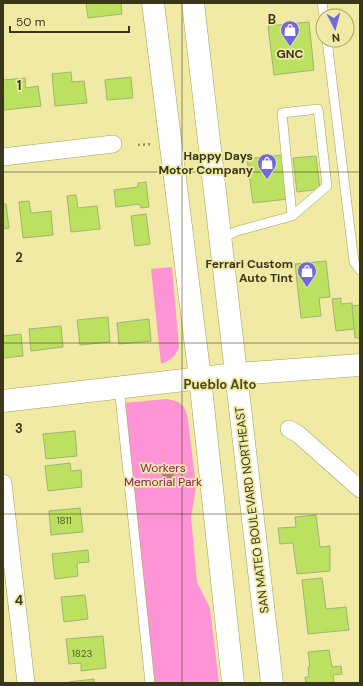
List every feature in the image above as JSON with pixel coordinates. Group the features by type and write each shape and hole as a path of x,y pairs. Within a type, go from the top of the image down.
{"main road":[{"path":"153,3 200,378 233,683"},
{"name":"SAN MATEO BOULEVARD NORTHEAST","path":"193,3 272,683"},
{"path":"3,400 236,374 360,365"}],"street":[{"path":"3,158 113,144"},
{"path":"289,430 298,434 360,489"},
{"path":"3,483 26,683"}],"lane":[{"path":"328,48 354,262 360,270"},
{"path":"220,239 236,231 292,216 327,186 318,109 282,113 292,216"},
{"path":"119,387 150,683"}],"path":[{"path":"138,145 154,144 153,143"}],"green space":[{"path":"172,267 179,347 172,358 161,364 151,269"},
{"name":"Workers Memorial Park","path":"167,399 176,401 182,405 186,411 188,420 196,487 191,517 197,582 210,608 219,683 155,683 123,403"}],"building":[{"path":"86,3 121,3 122,14 88,18"},
{"path":"309,22 314,70 274,75 268,26"},
{"path":"71,72 72,82 84,81 87,103 55,106 52,74"},
{"path":"131,77 133,98 107,100 105,80"},
{"path":"25,78 26,88 38,86 41,106 4,110 3,80"},
{"path":"282,155 288,199 253,203 247,159"},
{"path":"316,156 320,189 297,192 293,158"},
{"path":"146,182 149,207 141,208 140,204 116,207 114,190 138,187 138,183"},
{"path":"76,195 78,208 97,206 100,229 71,232 67,196"},
{"path":"29,201 31,213 51,211 53,235 23,238 19,202"},
{"path":"3,204 6,204 9,228 3,229"},
{"path":"146,214 150,244 135,246 131,216"},
{"path":"326,261 330,297 319,298 321,316 301,318 295,264"},
{"path":"341,298 341,304 352,303 355,329 336,331 332,299"},
{"path":"360,305 360,338 355,338 352,306"},
{"path":"108,317 110,342 80,345 77,320"},
{"path":"149,319 151,341 119,344 117,323"},
{"path":"61,326 63,347 31,351 29,329"},
{"path":"21,334 23,356 3,358 3,336"},
{"path":"75,431 77,456 46,459 43,434"},
{"path":"70,463 71,471 81,470 82,487 48,491 45,466"},
{"path":"80,508 83,532 51,535 49,511"},
{"path":"316,515 320,547 330,546 330,571 297,574 293,543 280,544 278,528 296,527 295,517"},
{"path":"88,550 89,562 77,563 78,576 55,579 52,554"},
{"path":"322,578 326,609 346,607 349,630 308,634 302,580"},
{"path":"85,595 88,619 64,622 61,597"},
{"path":"103,636 106,668 81,671 81,663 69,664 66,639"},
{"path":"329,650 332,667 341,666 342,674 333,675 334,683 306,683 305,677 309,677 308,667 310,667 308,652"},
{"path":"94,679 94,683 69,683 69,682"}],"place":[{"name":"GNC","path":"290,47"},
{"name":"Happy Days Motor Company","path":"267,180"},
{"name":"Ferrari Custom Auto Tint","path":"307,288"}],"district":[{"name":"Pueblo Alto","path":"220,384"}]}
